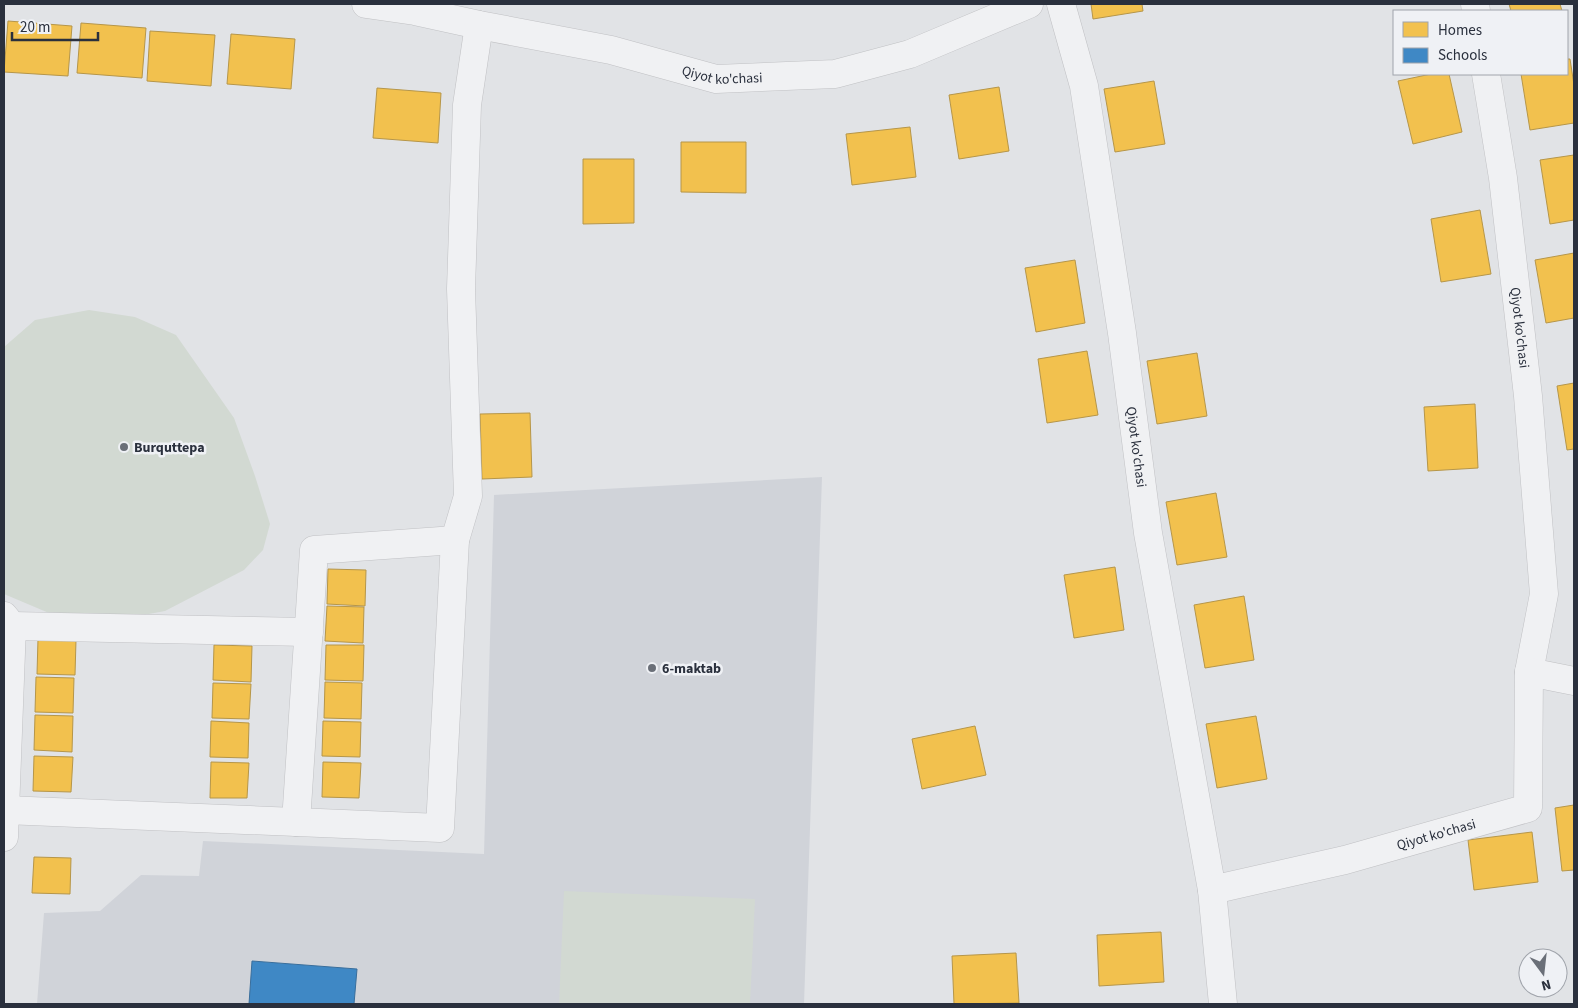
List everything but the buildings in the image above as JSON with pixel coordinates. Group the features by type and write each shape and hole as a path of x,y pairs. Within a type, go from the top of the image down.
{"street":[{"name":"Qiyot ko'chasi","path":"366,4 415,7 479,25 611,50 716,79 835,74 910,54 1029,4"},
{"name":"Qiyot ko'chasi","path":"1061,4 1084,86 1122,333 1148,533 1212,890 1223,1004"},
{"path":"5,810 440,828 455,540 468,496 461,289 468,105 479,25"},
{"name":"Qiyot ko'chasi","path":"1212,890 1345,860 1528,808 1529,672 1544,594 1528,396 1503,178 1486,75"},
{"path":"296,822 314,550 455,540"},
{"path":"4,837 8,621 309,632"},
{"path":"1529,672 1574,681"}],"shaded area":[{"name":"Burquttepa","path":"89,310 135,317 176,335 234,418 270,524 263,550 244,570 165,611 111,621 56,616 4,594 4,347 35,320"},
{"name":"6-maktab","path":"822,477 804,1004 37,1004 44,913 100,911 141,875 199,876 203,841 484,854 494,495"},
{"path":"564,891 755,899 750,1004 559,1004"}],"place":[{"name":"Burquttepa","path":"124,447"},
{"name":"6-maktab","path":"652,668"}]}
